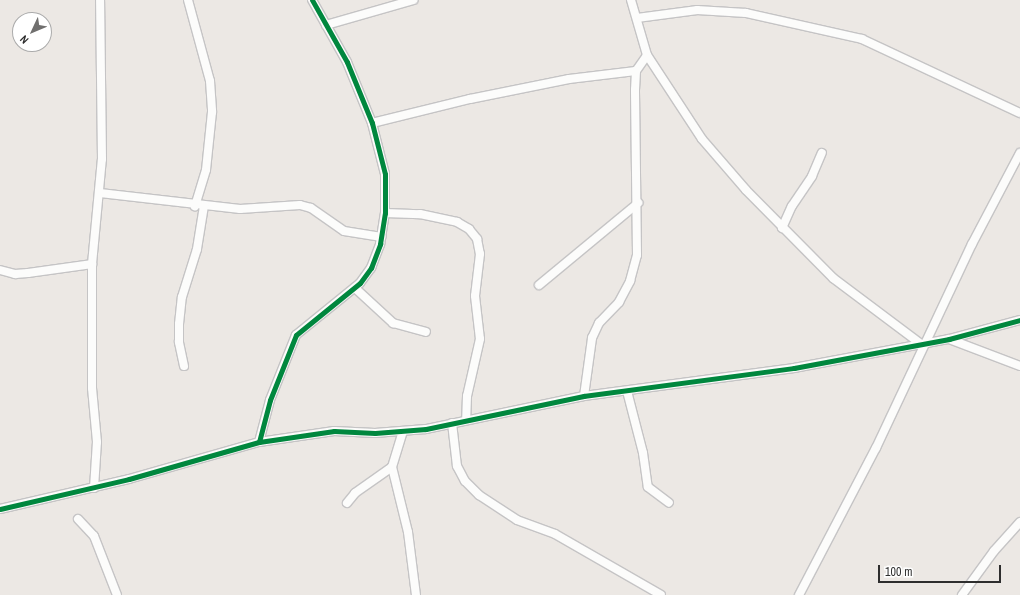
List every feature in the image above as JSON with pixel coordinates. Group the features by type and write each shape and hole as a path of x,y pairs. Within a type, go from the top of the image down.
{"street":[{"path":"94,488 97,442 92,388 92,264 100,193 102,159 100,0"},
{"path":"184,366 179,342 180,310 197,249 200,206 206,170 212,112 210,81 188,0"},
{"path":"259,442 270,400 296,335 355,288 371,268 382,237 385,213 385,174 372,123 347,62 312,0"},
{"path":"326,25 413,0"},
{"path":"631,0 646,55 702,139 782,228 858,299 924,344"},
{"path":"637,18 697,10 746,13 862,39 1020,113"},
{"path":"584,396 592,338 599,324 619,302 630,281 637,254 638,202 634,142 636,71 646,55"},
{"path":"372,123 470,99 569,79 636,71"},
{"path":"782,228 792,206 812,176 822,153"},
{"path":"799,595 972,244 1020,153"},
{"path":"100,193 200,206 240,209 300,205 311,208 344,231 382,237"},
{"path":"539,285 638,202"},
{"path":"385,213 420,214 457,222 469,229 477,239 480,254 475,296 480,339 467,396 466,420"},
{"path":"0,270 15,274 92,264"},
{"path":"355,288 393,323 407,329 426,332"},
{"path":"0,509 94,488 259,442 334,431 403,431 452,423 584,396 794,368 949,339 1020,320"},
{"path":"949,339 1020,366"},
{"path":"627,391 643,453 648,487 669,503"},
{"path":"452,423 457,466 465,481 479,495 517,520 555,534 661,595"},
{"path":"403,431 392,467 408,532 416,595"},
{"path":"347,503 355,493 392,467"},
{"path":"78,519 94,536 118,595"},
{"path":"962,595 994,551 1020,522"}],"cycle path":[{"path":"259,442 270,400 296,335 360,283 371,268 380,244 385,213 385,174 372,123 347,62 312,0"},
{"path":"0,509 129,479 259,442 334,431 375,433 426,429 584,396 794,368 949,339 1020,320"}]}
